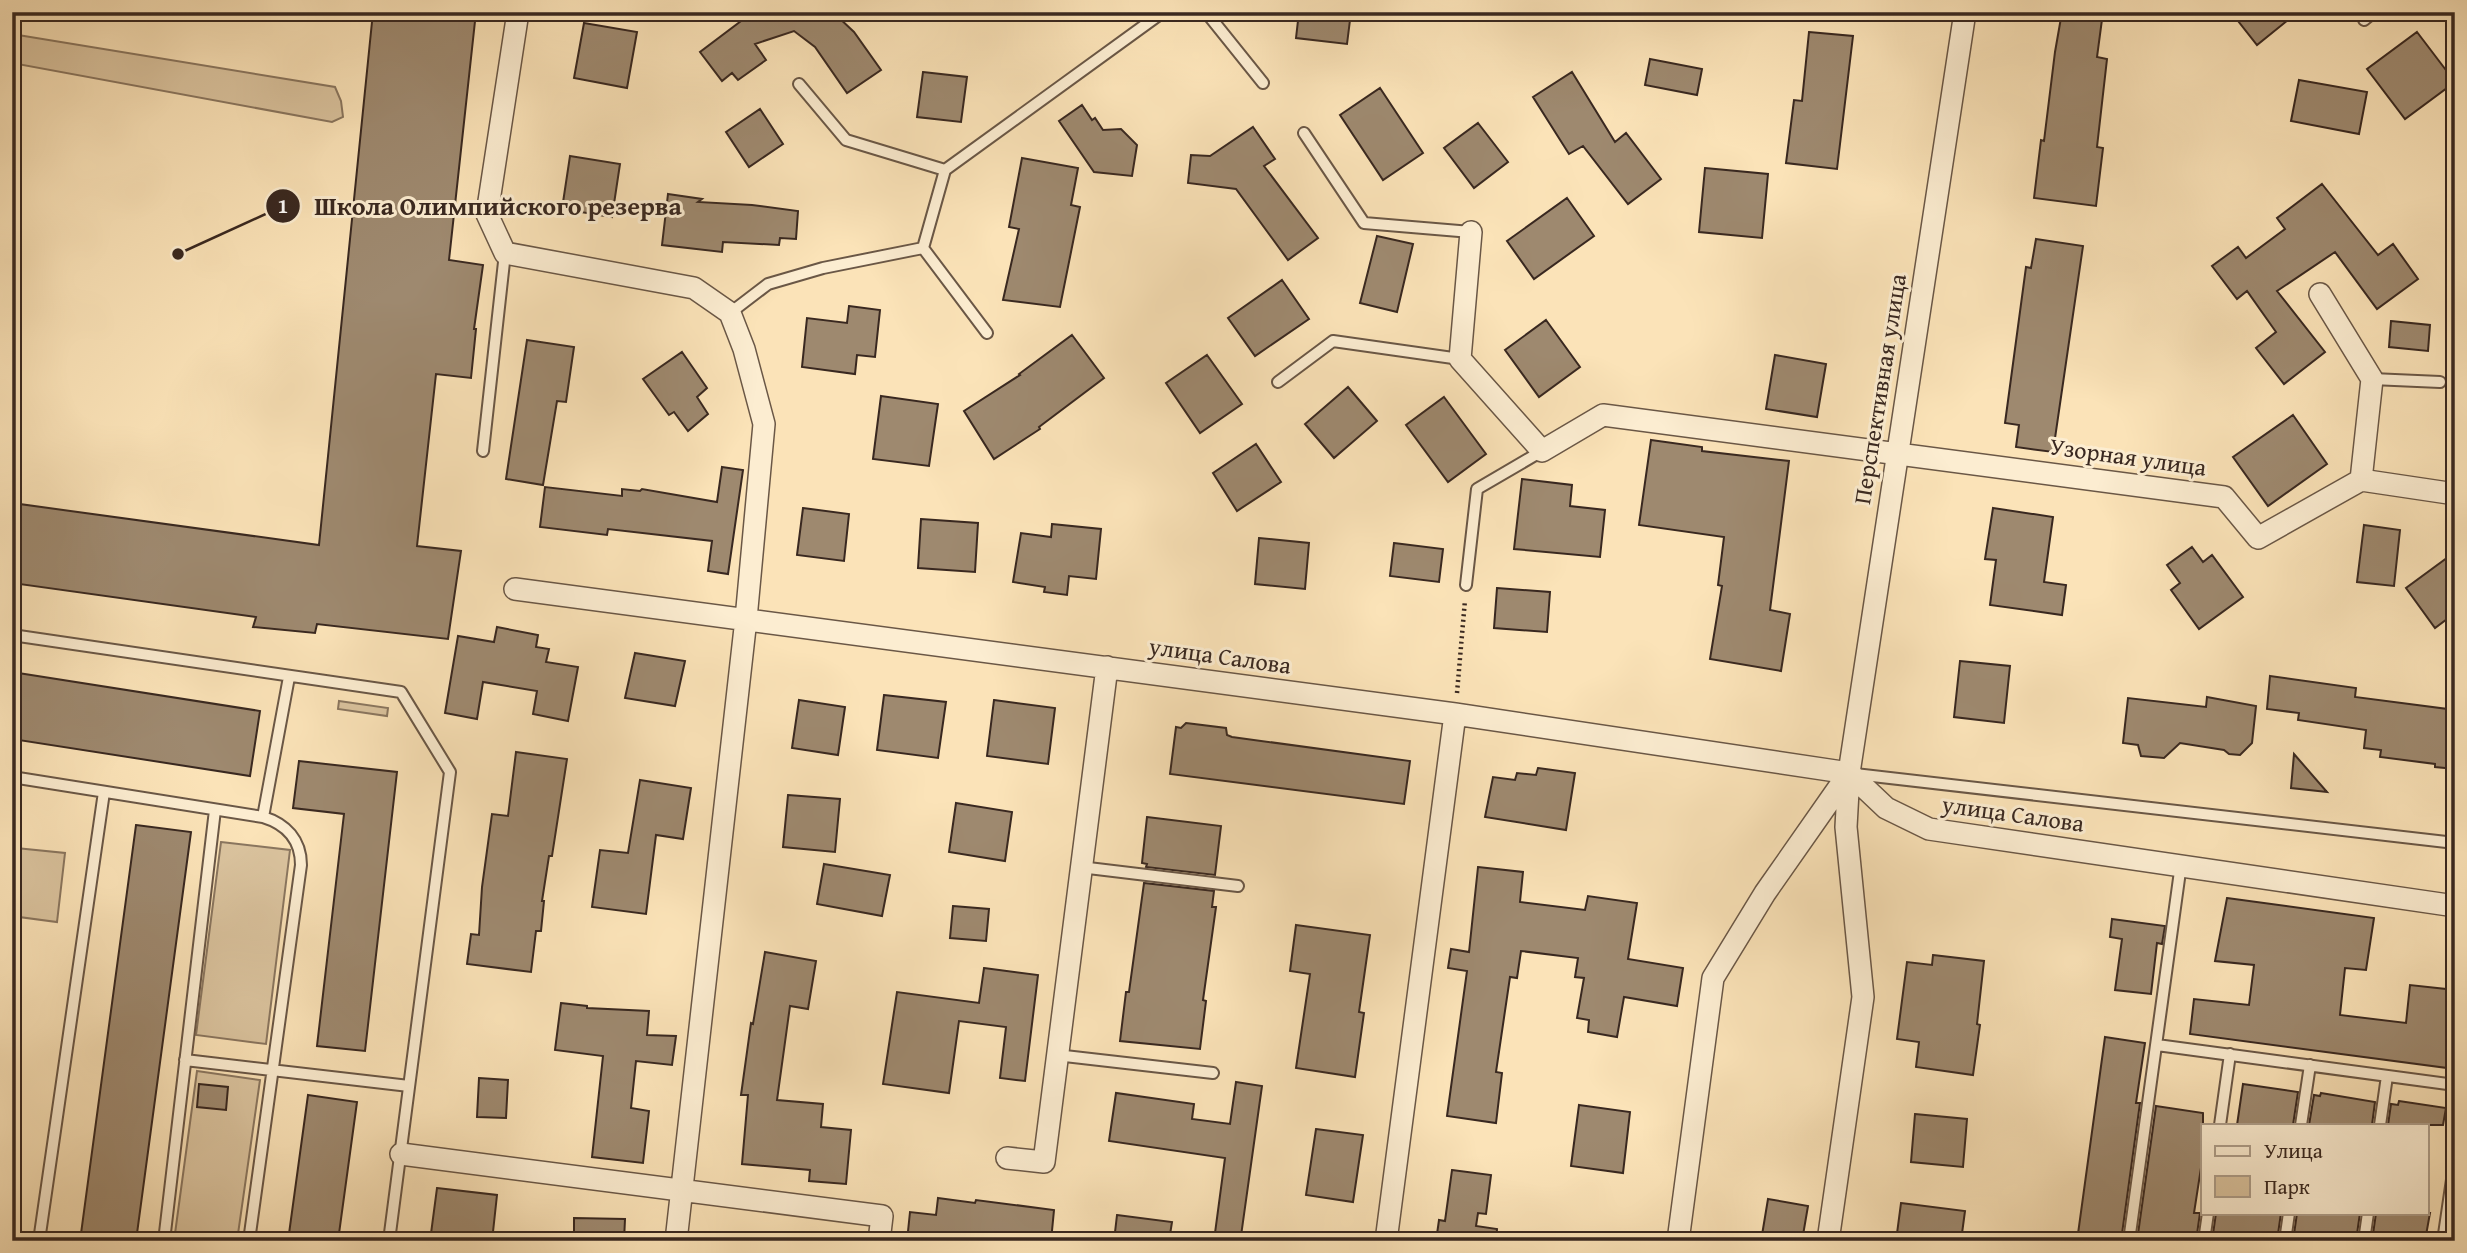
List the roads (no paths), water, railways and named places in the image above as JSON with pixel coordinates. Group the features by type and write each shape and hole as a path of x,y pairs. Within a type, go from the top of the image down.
{"street":[{"path":"518,12 487,214 505,253 694,288 730,313 744,349 764,424 746,619 676,1241"},
{"name":"Перспективная улица","path":"1828,1241 1863,997 1846,827 1849,773 1965,12"},
{"path":"1471,232 1460,359 1542,451 1603,415 1896,452"},
{"path":"2320,294 2372,379 2361,480 2455,494"},
{"name":"Узорная улица","path":"1896,452 2224,497 2258,538 2361,480"},
{"name":"улица Салова","path":"515,589 1107,667 1849,773 1886,808 1929,829 2455,906"},
{"path":"1007,1158 1044,1162 1107,667"},
{"path":"1386,1241 1455,715"},
{"name":"Перспективная улица","path":"1678,1241 1713,978 1765,893 1849,773"},
{"path":"401,1154 882,1216 879,1241"}],"lane":[{"path":"923,248 945,170 1163,12"},
{"path":"1206,12 1263,82"},
{"path":"2364,20 2374,12"},
{"path":"799,84 846,140 945,170"},
{"path":"1304,133 1364,223 1471,232"},
{"path":"730,313 768,284 824,268 923,248"},
{"path":"923,248 987,333"},
{"path":"483,451 505,253"},
{"path":"1278,382 1333,341 1460,359"},
{"path":"2372,379 2440,382"},
{"path":"1466,585 1476,489 1542,451"},
{"path":"12,635 401,692 450,772 389,1241"},
{"path":"263,817 289,677"},
{"path":"1849,773 2455,843"},
{"path":"12,778 263,817 283,825 293,836 301,857 249,1241"},
{"path":"39,1241 104,792"},
{"path":"164,1241 215,810"},
{"path":"2129,1241 2182,864"},
{"path":"1080,867 1238,886"},
{"path":"2157,1045 2455,1085"},
{"path":"2220,1124 2230,1054"},
{"path":"1056,1055 1213,1073"},
{"path":"185,1060 409,1086"},
{"path":"2301,1124 2310,1065"},
{"path":"2380,1124 2388,1076"},
{"path":"2443,1241 2455,1159"},
{"path":"2204,1241 2208,1214"},
{"path":"2284,1241 2289,1214"},
{"path":"2364,1241 2368,1214"}],"place":[{"name":"Школа Олимпийского резерва","path":"178,254"}]}
